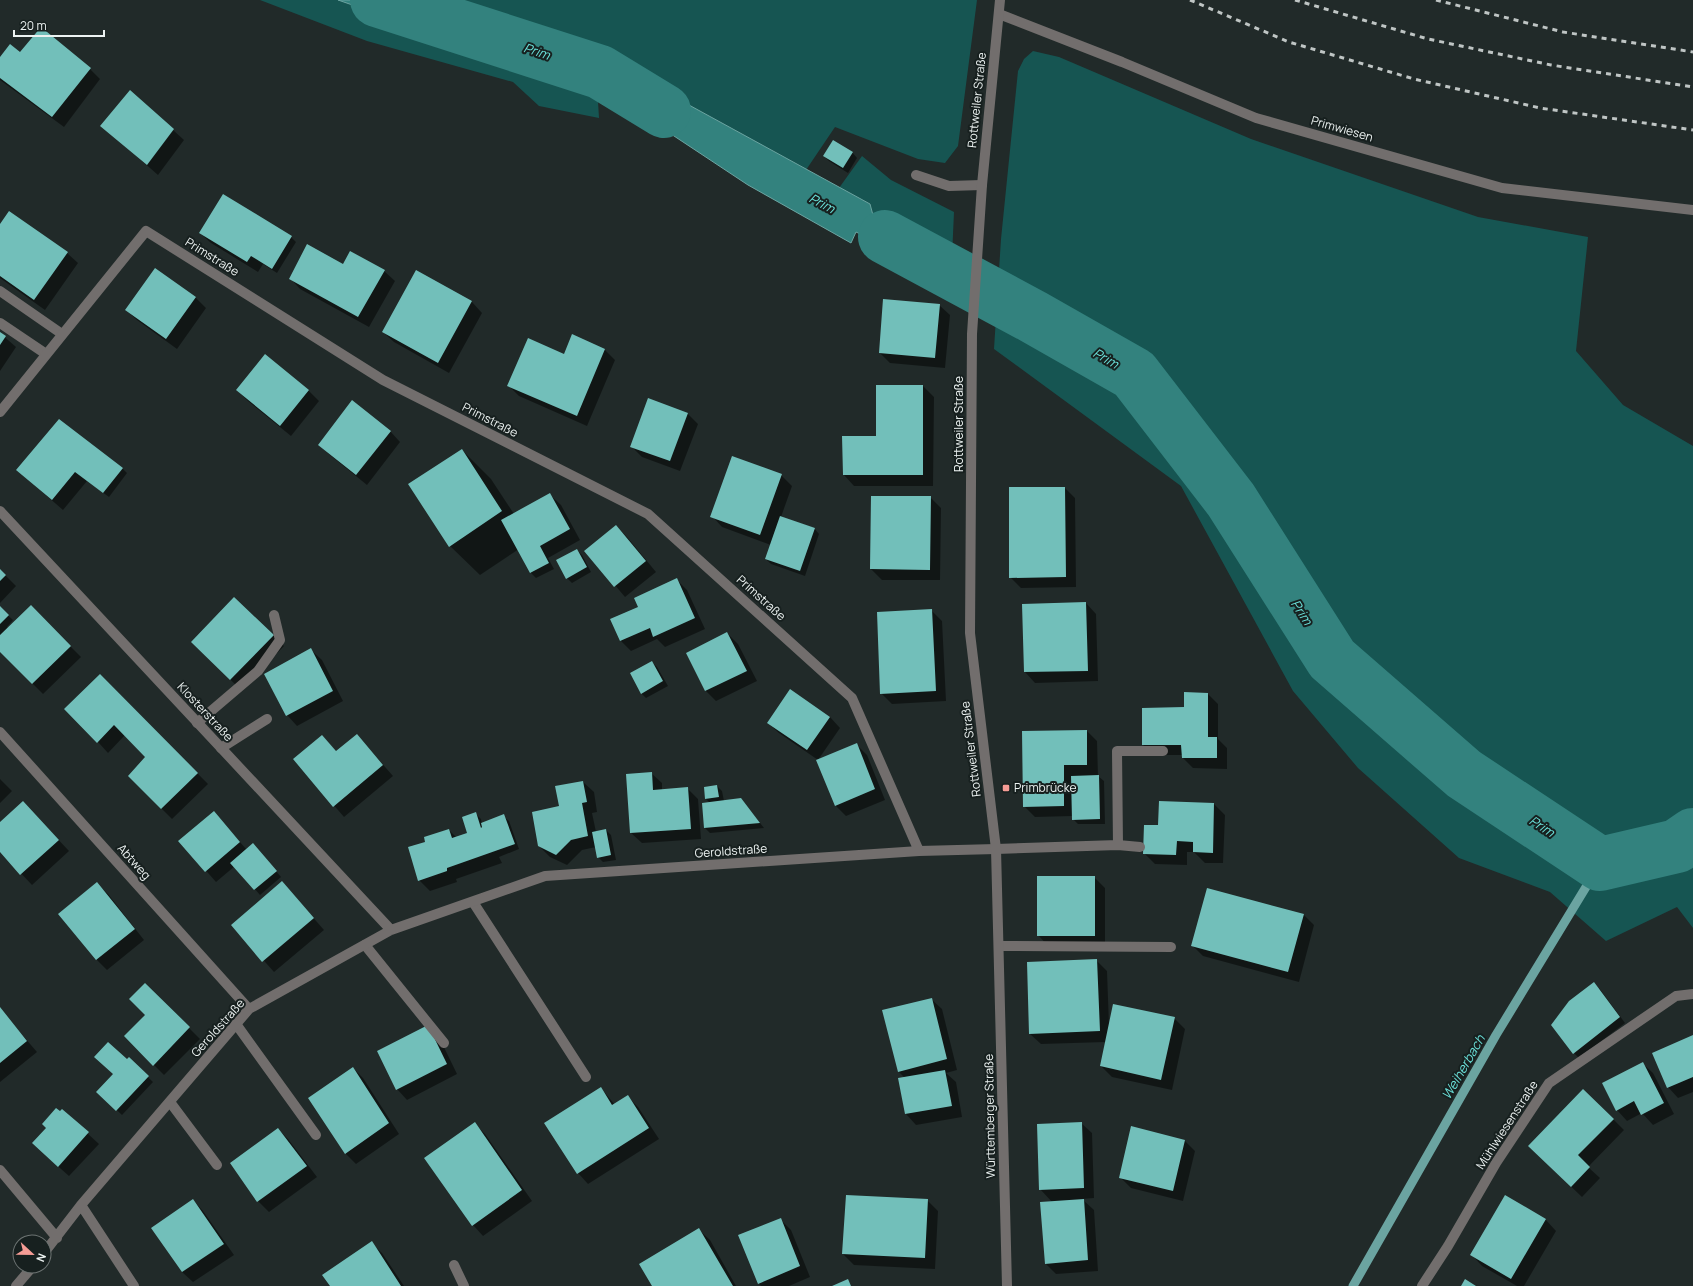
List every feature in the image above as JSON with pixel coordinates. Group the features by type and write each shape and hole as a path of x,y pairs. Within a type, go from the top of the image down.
{"street":[{"name":"Rottweiler Straße","path":"996,849 970,633 972,334 982,185 1000,0"},
{"name":"Primwiesen","path":"999,14 1122,62 1256,118 1502,188 1693,210"},
{"path":"916,175 949,186 982,185"},
{"name":"Primstraße","path":"0,412 146,231 383,380 648,514 852,698 919,851"},
{"path":"0,292 62,334"},
{"path":"0,323 46,354"},
{"name":"Klosterstraße","path":"0,511 391,930"},
{"path":"197,723 258,671 280,640 274,615"},
{"path":"221,748 267,719"},
{"name":"Abtweg","path":"0,732 249,1009"},
{"path":"1118,845 1117,751 1163,751"},
{"path":"996,849 1118,845 1140,847"},
{"name":"Geroldstraße","path":"52,1244 82,1205 249,1009 391,930 545,876 919,851 996,849"},
{"name":"Württemberger Straße","path":"996,849 1007,1286"},
{"path":"473,902 586,1077"},
{"path":"365,945 444,1043"},
{"path":"999,946 1171,947"},
{"name":"Mühlwiesenstraße","path":"1422,1286 1448,1246 1496,1163 1550,1083 1676,996 1693,994"},
{"path":"236,1024 316,1135"},
{"path":"170,1102 218,1165"},
{"path":"0,1170 57,1238"},
{"path":"82,1205 134,1286"},
{"path":"454,1265 464,1286"},
{"path":"16,1286 26,1274"}],"shaded area":[{"path":"260,0 338,0 436,34 468,17 421,0 977,0 958,146 945,163 918,159 835,127 806,170 603,58 597,85 599,118 539,106 513,82 367,41"},
{"path":"1033,51 1059,57 1251,139 1478,217 1588,237 1576,351 1623,405 1693,446 1693,928 1677,907 1606,941 1550,892 1459,858 1358,768 1293,691 1181,486 994,349 1001,239 1018,71 1024,59"},
{"path":"862,156 891,180 954,212 952,257 893,223 874,219 870,204 839,188"}],"water":[{"path":"338,0 421,0 469,17 436,34"},
{"path":"603,58 870,204 874,219 893,223 952,257 951,291 882,248 875,241 856,232 851,243 748,185 597,85"}],"building":[{"path":"41,27 91,68 52,117 0,78 0,57 10,44 20,52"},
{"path":"130,90 174,129 147,165 100,126"},
{"path":"833,140 853,152 843,168 823,156"},
{"path":"223,194 292,236 272,269 251,256 247,262 199,233"},
{"path":"9,211 68,252 34,300 0,276 0,224"},
{"path":"307,244 343,264 350,251 385,270 358,317 289,279"},
{"path":"155,268 196,297 166,339 125,310"},
{"path":"416,270 472,301 438,363 382,332"},
{"path":"883,299 940,304 935,358 879,353"},
{"path":"0,332 6,336 0,345"},
{"path":"572,334 605,349 577,416 507,386 528,338 564,354"},
{"path":"265,354 309,390 280,426 236,390"},
{"path":"876,385 923,385 923,475 843,475 842,436 876,436"},
{"path":"648,398 688,413 670,461 630,447"},
{"path":"352,400 391,431 356,475 318,445"},
{"path":"59,419 123,468 103,493 75,472 52,500 16,470"},
{"path":"462,449 502,511 449,547 408,484"},
{"path":"732,456 782,474 760,535 710,517"},
{"path":"1009,487 1065,487 1066,577 1009,578"},
{"path":"550,493 570,529 540,546 549,563 530,573 501,520"},
{"path":"871,496 931,496 930,570 870,569"},
{"path":"780,516 815,528 800,571 765,559"},
{"path":"616,525 646,561 614,587 584,551"},
{"path":"577,549 587,567 566,579 556,560"},
{"path":"0,569 6,575 0,581"},
{"path":"677,578 695,618 653,637 650,628 620,641 610,619 638,607 634,598"},
{"path":"234,597 274,635 230,680 191,642"},
{"path":"1086,602 1088,671 1024,672 1022,604"},
{"path":"31,605 71,646 32,684 0,652 0,635"},
{"path":"0,606 9,615 0,624"},
{"path":"932,609 936,691 880,694 877,612"},
{"path":"727,632 747,671 705,691 686,653"},
{"path":"311,648 333,691 286,716 264,674"},
{"path":"652,661 663,681 641,694 630,673"},
{"path":"100,674 198,773 161,809 128,776 145,757 114,725 97,743 64,709"},
{"path":"790,689 830,717 807,750 767,723"},
{"path":"1184,692 1208,693 1208,737 1217,737 1217,758 1182,758 1181,745 1142,745 1142,708 1184,707"},
{"path":"1087,730 1087,765 1064,765 1064,806 1023,807 1022,731"},
{"path":"357,734 383,765 333,807 293,759 322,735 336,751"},
{"path":"857,743 875,789 835,806 816,760"},
{"path":"652,772 653,790 688,787 691,829 630,833 626,774"},
{"path":"1099,775 1100,819 1072,820 1071,776"},
{"path":"583,781 587,802 582,803 588,836 571,840 556,855 538,846 532,812 559,806 555,786"},
{"path":"717,785 719,797 705,799 704,787"},
{"path":"741,798 760,823 704,828 702,803"},
{"path":"23,801 59,840 20,875 0,852 0,822"},
{"path":"1159,801 1214,803 1213,853 1193,852 1193,842 1177,841 1176,855 1143,854 1144,825 1158,825"},
{"path":"214,811 240,842 205,872 178,841"},
{"path":"476,812 481,828 481,823 504,814 515,844 447,868 447,871 418,881 408,847 425,842 424,837 449,829 452,838 467,833 462,817"},
{"path":"606,829 611,855 597,858 592,832"},
{"path":"253,843 277,871 254,890 230,863"},
{"path":"1037,876 1095,876 1095,936 1037,936"},
{"path":"282,881 314,918 262,962 231,925"},
{"path":"97,882 135,929 96,960 58,914"},
{"path":"1207,888 1304,914 1288,972 1191,946"},
{"path":"1097,959 1100,1031 1029,1034 1027,962"},
{"path":"1594,982 1620,1017 1573,1054 1551,1025 1569,1001"},
{"path":"145,983 190,1027 153,1066 124,1036 145,1015 129,999"},
{"path":"932,998 947,1059 898,1072 882,1010"},
{"path":"1113,1004 1175,1017 1161,1080 1100,1066"},
{"path":"0,1007 27,1041 0,1063"},
{"path":"428,1025 447,1064 396,1090 377,1051"},
{"path":"1693,1035 1693,1077 1667,1088 1652,1053"},
{"path":"108,1042 127,1059 129,1057 149,1076 116,1111 96,1092 113,1074 94,1057"},
{"path":"1643,1062 1664,1103 1641,1115 1634,1101 1616,1111 1602,1083"},
{"path":"353,1067 389,1123 345,1154 308,1098"},
{"path":"945,1070 952,1106 905,1114 898,1078"},
{"path":"601,1087 612,1105 628,1095 649,1128 577,1174 544,1123"},
{"path":"1583,1089 1614,1119 1578,1155 1590,1167 1571,1187 1528,1146"},
{"path":"56,1108 60,1111 62,1109 89,1132 58,1167 32,1143 46,1128 42,1124"},
{"path":"475,1122 522,1190 472,1226 424,1158"},
{"path":"1082,1122 1084,1188 1039,1190 1037,1124"},
{"path":"1131,1126 1185,1140 1173,1191 1119,1178"},
{"path":"278,1128 307,1166 257,1202 230,1163"},
{"path":"846,1195 928,1199 925,1258 842,1254"},
{"path":"1505,1195 1546,1219 1511,1279 1470,1255"},
{"path":"193,1199 224,1244 182,1272 151,1228"},
{"path":"1084,1199 1088,1260 1045,1264 1040,1202"},
{"path":"781,1218 800,1266 758,1284 738,1235"},
{"path":"699,1228 733,1286 652,1286 639,1264"},
{"path":"372,1241 401,1286 330,1286 322,1275"},
{"path":"848,1279 851,1286 832,1286"},
{"path":"1465,1279 1476,1286 1461,1286"}],"waterway":[{"name":"Prim","path":"377,0 600,72 664,111"},
{"name":"Prim","path":"885,237 1032,316 1134,374 1231,500 1332,659 1464,774 1600,864 1677,846 1693,835"},
{"name":"Weiherbach","path":"1353,1286 1496,1035 1600,864"}],"railway":[{"path":"1190,0 1289,42 1414,79 1540,108 1693,130"},
{"path":"1295,0 1428,39 1551,65 1693,87"},
{"path":"1436,0 1563,32 1693,52"}],"place":[{"name":"Primbrücke","path":"1006,788"}]}
